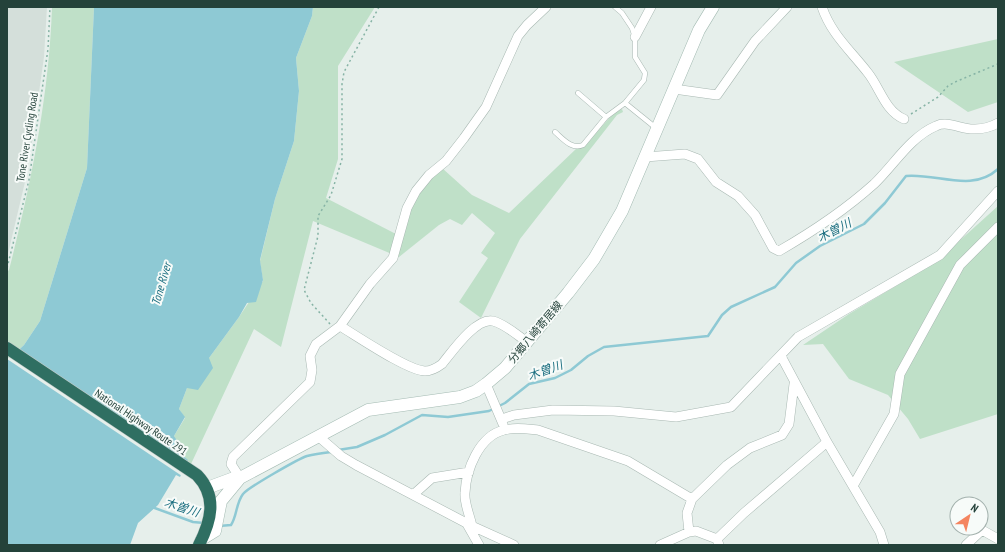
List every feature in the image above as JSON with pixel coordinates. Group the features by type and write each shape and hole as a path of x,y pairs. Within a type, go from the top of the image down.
{"highway":[{"name":"National Highway Route 291","path":"7,348 197,475 207,488 211,502 208,530"}],"main road":[{"name":"分郷八崎寄居線","path":"207,488 234,478 240,478 323,440 368,410 460,397 476,391 505,368 568,293 602,246 622,211 699,30 713,7"},
{"path":"208,530 220,501 240,478"}],"street":[{"path":"240,478 231,464 233,457 310,382 312,370 310,356 316,344 337,327 370,284 393,258 407,208 416,191 429,174 446,161 486,107 509,53 518,36 526,25 546,7"},
{"path":"636,37 651,7"},
{"path":"674,90 717,95 755,41 787,7"},
{"path":"822,7 828,23 869,74 889,108 896,116 904,119"},
{"path":"645,157 685,154 698,159 716,182 738,196 755,215 773,248 779,251 809,234 874,184 914,140 936,126 945,124 974,130 990,127 998,123"},
{"path":"501,416 553,410 614,411 676,417 731,406 798,337 940,255 998,192"},
{"path":"853,486 894,414 900,374 956,272 960,265 998,226"},
{"path":"337,327 407,365 425,371 437,368 474,328 484,322 491,321 500,324 527,342"},
{"path":"781,356 794,384 880,532 884,545"},
{"path":"486,384 501,416 503,430"},
{"path":"689,532 687,514 692,499 728,465 750,448 782,435 789,424 794,384"},
{"path":"479,545 468,524 464,494 469,472 479,447 488,438 503,430 523,428 538,430 628,461 692,499"},
{"path":"323,440 341,456 468,524 514,545"},
{"path":"660,545 689,532 696,531 718,542 744,513 827,442"},
{"path":"414,494 432,478 469,472"},
{"path":"966,545 982,530 998,539"}],"lane":[{"path":"555,132 569,144 579,146 583,145 606,117 625,103 644,80 645,73 635,57 636,37 632,28 615,7"},
{"path":"578,93 606,117"},
{"path":"625,103 658,129"}],"path":[{"name":"Tone River Cycling Road","path":"7,268 29,180 48,50 50,7"},
{"path":"337,327 311,303 304,290 318,236 318,216 331,195 342,159 342,84 344,72 379,7"},
{"path":"904,119 938,97 948,86 998,64"}],"shaded area":[{"path":"7,7 47,7 44,57 32,142 25,182 7,258"}],"green space":[{"path":"52,7 94,7 87,168 40,321 24,345 7,361 7,272 9,270 25,205 38,140 47,74"},
{"path":"313,7 375,7 338,66 338,159 326,198 394,233 402,234 411,209 427,181 442,168 472,195 509,213 577,148 582,148 614,113 622,109 623,112 617,115 520,239 481,318 459,302 488,258 481,253 495,233 472,213 462,225 450,219 439,225 399,257 313,221 281,347 254,329 191,464 182,455 174,436 185,418 179,409 187,388 239,317 263,281 260,261 275,199 294,141 299,91 296,58 312,16"},
{"path":"998,39 998,102 968,112 894,62"},
{"path":"998,206 998,414 920,439 908,419 888,395 849,379 823,344 803,345 849,314 936,262"}],"water":[{"name":"Tone River","path":"94,7 313,7 312,16 296,58 299,91 294,141 275,199 260,260 263,280 256,302 247,303 239,317 209,358 213,368 198,390 187,388 179,409 185,417 174,436 183,450 182,455 188,460 180,477 176,475 158,505 138,523 130,545 7,545 7,361 24,345 40,321 87,168"}],"pier":[{"path":"18,349 189,463 182,476 7,359"}],"waterway":[{"name":"木曽川","path":"338,450 357,447 385,435 422,415 448,417 489,411 505,403 529,384 555,378 571,370 588,356 604,347 708,336 722,315 731,307 775,287 796,263 820,246 864,224 885,203 906,176 966,181 977,180 988,176 998,169"},
{"name":"木曽川","path":"219,526 231,525 241,498 247,490 302,458 310,455 331,452"},
{"name":"木曽川","path":"152,507 193,522 204,523"}]}
